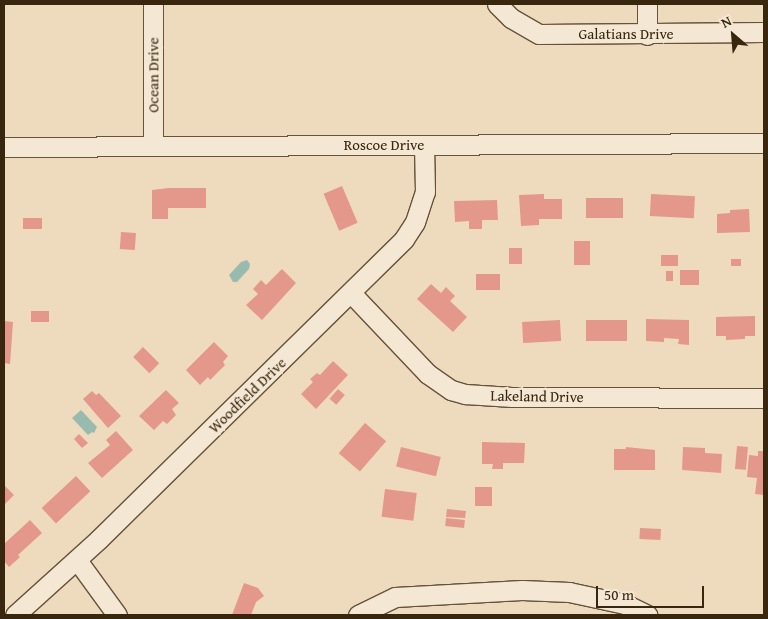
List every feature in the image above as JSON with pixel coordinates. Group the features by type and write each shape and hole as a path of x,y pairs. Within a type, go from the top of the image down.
{"street":[{"name":"Ocean Drive","path":"153,4 153,146"},
{"name":"Galatians Drive","path":"497,4 511,18 539,34 647,35 764,32"},
{"path":"647,4 647,35"},
{"name":"Roscoe Drive","path":"4,147 764,143"},
{"name":"Woodfield Drive","path":"15,615 77,560 404,240 415,222 425,192 424,145"},
{"name":"Lakeland Drive","path":"351,293 428,374 451,390 464,394 512,397 764,398"},
{"path":"77,560 117,615"},
{"path":"358,615 395,597 522,590 569,592 626,604 648,615"}],"water":[{"path":"247,260 250,264 249,269 237,282 233,282 229,275 241,262"},
{"path":"81,410 97,427 94,433 92,432 88,435 72,418"}],"building":[{"path":"342,186 358,223 339,231 324,194"},
{"path":"206,188 206,208 168,208 168,219 152,219 152,190"},
{"path":"544,194 544,199 562,199 562,219 539,219 539,225 521,226 519,195"},
{"path":"651,194 695,196 694,218 650,216"},
{"path":"586,198 623,198 623,218 586,218"},
{"path":"497,200 498,220 482,220 482,229 469,229 469,221 455,222 454,201"},
{"path":"749,209 750,232 717,233 717,214 730,213 730,210"},
{"path":"23,218 42,218 42,229 23,229"},
{"path":"121,232 136,233 135,250 120,249"},
{"path":"574,241 590,241 590,265 574,265"},
{"path":"509,248 522,248 522,264 509,264"},
{"path":"661,255 678,255 678,266 661,266"},
{"path":"731,259 741,259 741,266 731,266"},
{"path":"282,269 296,283 262,320 246,305 258,294 253,289 261,280 266,285"},
{"path":"680,270 699,270 699,285 680,285"},
{"path":"666,271 673,271 673,281 666,281"},
{"path":"476,274 500,274 500,290 476,290"},
{"path":"431,284 441,293 446,287 455,296 450,301 467,317 453,332 417,299"},
{"path":"31,311 49,311 49,322 31,322"},
{"path":"755,316 755,336 745,336 745,339 726,340 726,336 716,336 716,317"},
{"path":"646,319 689,320 689,345 678,344 679,339 664,338 664,342 646,341"},
{"path":"560,320 561,341 523,343 522,322"},
{"path":"586,320 627,320 627,341 586,341"},
{"path":"4,321 13,322 10,364 4,363"},
{"path":"214,342 228,356 223,362 225,365 210,380 208,377 200,385 186,370"},
{"path":"143,347 159,363 149,373 133,357"},
{"path":"333,361 348,375 316,409 301,394 313,382 310,379 317,373 320,375"},
{"path":"338,389 345,395 336,405 329,399"},
{"path":"166,390 179,403 172,409 176,415 167,424 163,421 154,430 139,416"},
{"path":"92,391 96,395 99,393 121,416 108,428 83,399"},
{"path":"365,423 386,441 360,472 339,453"},
{"path":"116,431 133,450 102,478 88,463 110,445 106,440"},
{"path":"79,434 88,443 82,448 74,439"},
{"path":"482,442 525,443 524,463 503,463 503,469 492,469 493,464 482,464"},
{"path":"737,446 748,447 746,470 735,469"},
{"path":"401,447 441,457 436,476 396,466"},
{"path":"626,447 655,450 655,470 614,470 614,449 626,449"},
{"path":"683,447 705,448 705,453 722,454 721,473 682,470"},
{"path":"758,451 764,451 764,495 755,494 757,478 747,477 749,455 758,456"},
{"path":"76,476 90,491 56,523 42,508"},
{"path":"4,485 14,495 4,505"},
{"path":"475,487 492,487 492,506 475,506"},
{"path":"385,489 417,493 413,521 382,517"},
{"path":"447,509 466,511 465,518 446,517"},
{"path":"446,518 465,520 464,528 445,526"},
{"path":"30,520 42,533 18,555 20,557 9,567 4,561 4,544"},
{"path":"640,528 661,529 660,540 639,539"},
{"path":"244,583 258,588 264,596 256,602 251,615 232,615"}]}
